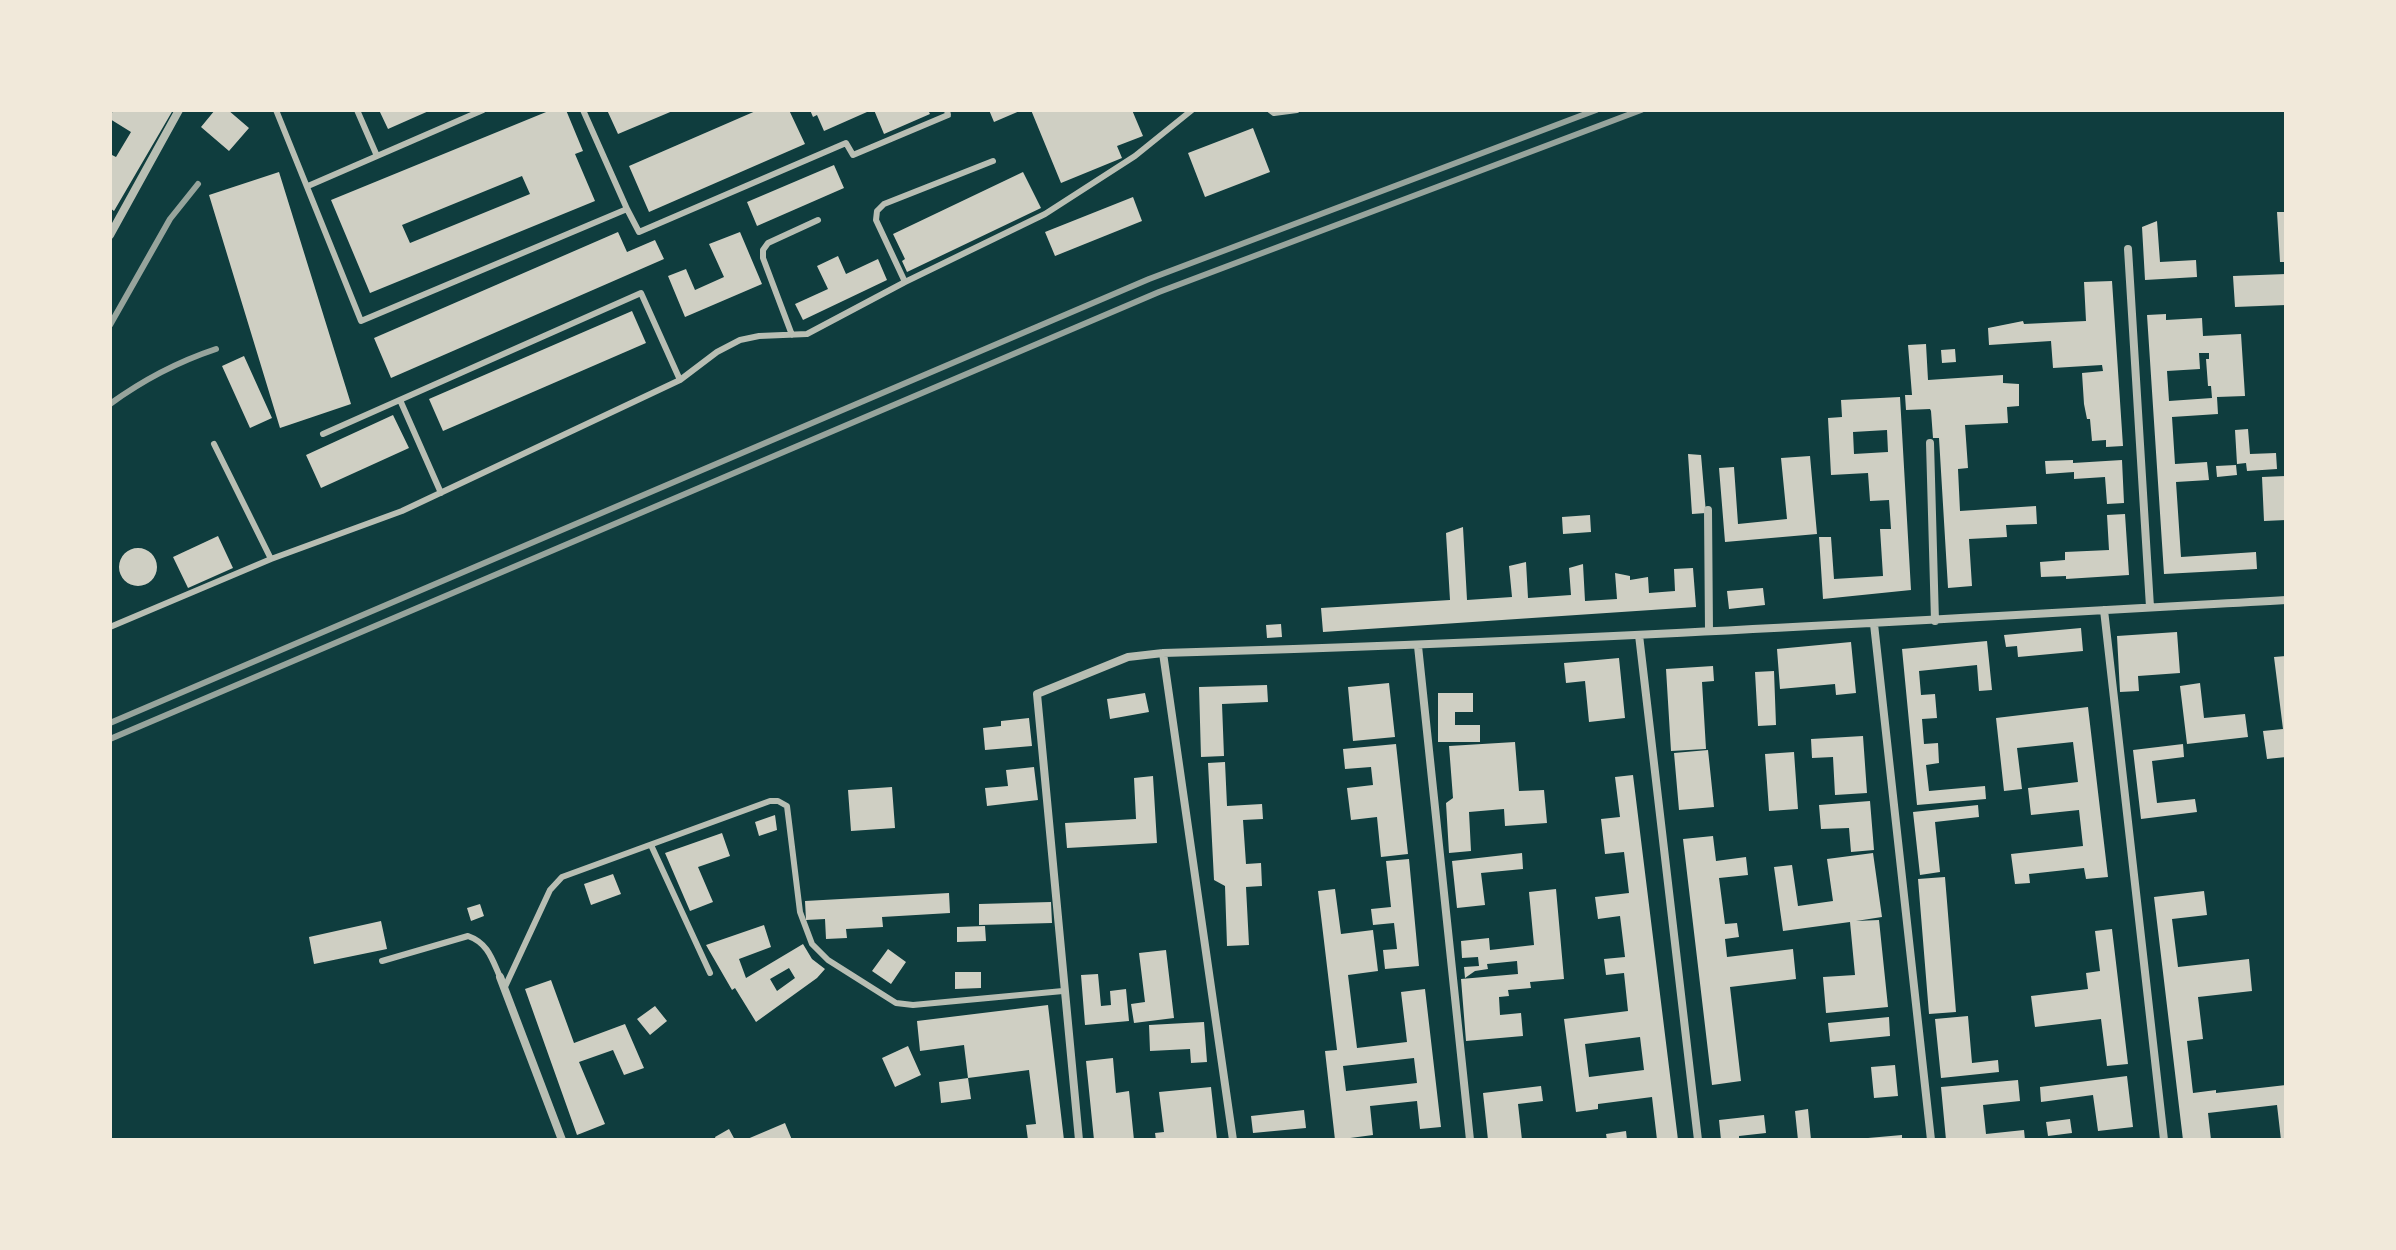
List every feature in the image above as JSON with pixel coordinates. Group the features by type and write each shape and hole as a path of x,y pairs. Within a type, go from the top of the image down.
{"street":[{"path":"110,235 179,110"},
{"path":"2128,249 2150,607"},
{"path":"1930,443 1935,621"},
{"path":"1708,510 1709,631"},
{"path":"1079,1140 1037,694 1128,657 1163,653 1418,646 2286,600"},
{"path":"2104,610 2164,1140"},
{"path":"1874,624 1931,1140"},
{"path":"1639,635 1698,1140"},
{"path":"1418,646 1470,1140"},
{"path":"1163,653 1233,1140"},
{"path":"500,977 562,1140"}],"lane":[{"path":"276,110 361,321 627,209"},
{"path":"357,110 377,156"},
{"path":"308,186 483,110"},
{"path":"583,110 639,232 846,143 853,155 948,115 947,110"},
{"path":"110,627 271,559 351,531 441,493 680,380 717,352 740,340 807,334 1045,214 1135,156 1192,110"},
{"path":"1270,110 1287,113 1297,110"},
{"path":"905,282 876,220 877,211 884,204 993,161"},
{"path":"792,335 763,258 763,250 768,243 818,220"},
{"path":"323,434 641,293 680,380"},
{"path":"400,400 441,493"},
{"path":"214,444 271,559"},
{"path":"504,989 550,890 562,877 770,801 787,806 800,912 812,944 828,960 896,1003 913,1005 1063,991"},
{"path":"651,845 710,973"},
{"path":"382,961 468,936 480,940 490,953 500,977"}],"building":[{"path":"113,110 173,110 114,211 110,208 110,154 116,157 131,132 110,119"},
{"path":"215,110 228,110 249,128 229,151 201,127"},
{"path":"379,110 431,110 388,129"},
{"path":"551,110 566,110 583,151 575,154 595,201 370,293 331,200","holes":["522,176 530,194 410,243 402,225"]},
{"path":"607,110 675,110 618,134"},
{"path":"758,110 789,110 805,144 649,212 629,166"},
{"path":"810,110 867,112 824,131 817,115 813,117"},
{"path":"874,110 928,110 930,114 884,134"},
{"path":"989,110 1022,110 994,122"},
{"path":"1031,110 1132,110 1143,136 1117,146 1122,158 1061,183"},
{"path":"1253,128 1270,172 1205,197 1188,153"},
{"path":"834,165 844,188 757,226 747,202"},
{"path":"279,172 351,404 280,428 209,195"},
{"path":"1023,172 1041,208 907,272 902,261 905,259 893,234"},
{"path":"1133,197 1142,221 1055,256 1045,232"},
{"path":"2277,212 2286,212 2286,262 2280,262"},
{"path":"2157,221 2160,262 2196,260 2197,277 2145,280 2142,227"},
{"path":"618,232 627,252 655,240 664,259 391,378 374,338"},
{"path":"740,232 762,284 685,317 668,276 686,269 695,290 724,277 709,244"},
{"path":"838,256 846,274 878,259 887,280 803,320 795,304 828,289 817,266"},
{"path":"2286,274 2286,305 2235,307 2233,276"},
{"path":"2112,281 2123,446 2106,447 2106,440 2092,441 2090,419 2087,419 2084,404 2082,373 2103,371 2102,365 2053,368 2051,341 1989,345 1988,328 2023,321 2024,324 2086,321 2084,282"},
{"path":"632,311 646,343 443,431 429,399"},
{"path":"2166,314 2166,320 2202,318 2203,336 2241,334 2245,396 2217,397 2218,414 2172,417 2175,464 2207,462 2209,480 2176,482 2181,557 2256,552 2257,569 2164,574 2147,315","holes":["2199,353 2209,353 2209,359 2206,359 2212,398 2169,401 2167,371 2200,369"]},
{"path":"1926,344 1928,380 2003,375 2003,383 2019,384 2019,406 2007,407 2008,423 1965,425 1968,468 1958,469 1960,511 2036,506 2037,524 2006,525 2007,537 1969,539 1972,586 1948,588 1939,438 1933,438 1930,409 1906,410 1905,395 1912,395 1908,345"},
{"path":"1955,349 1956,362 1942,363 1941,350"},
{"path":"244,356 272,418 250,428 222,366"},
{"path":"1900,397 1911,590 1823,599 1819,537 1831,537 1834,579 1883,576 1880,529 1891,529 1889,500 1870,501 1868,473 1831,475 1828,418 1842,417 1841,400","holes":["1887,430 1888,452 1854,454 1853,432"]},
{"path":"393,415 409,448 321,488 306,455"},
{"path":"2248,429 2250,454 2276,453 2277,469 2247,471 2246,463 2237,464 2235,430"},
{"path":"1688,454 1701,455 1706,513 1692,514"},
{"path":"1810,456 1817,534 1725,542 1719,468 1734,467 1738,524 1787,519 1781,458"},
{"path":"2073,460 2073,463 2122,460 2124,503 2107,504 2105,477 2074,479 2074,472 2046,474 2045,461"},
{"path":"2236,465 2237,475 2217,477 2216,466"},
{"path":"2286,476 2286,520 2264,521 2262,477"},
{"path":"2125,514 2129,575 2066,579 2066,576 2041,577 2040,562 2065,560 2065,552 2109,550 2107,515"},
{"path":"1590,515 1591,532 1563,534 1562,517"},
{"path":"1463,527 1467,600 1512,597 1509,566 1526,562 1528,598 1571,595 1569,568 1583,564 1585,601 1617,599 1615,573 1630,576 1630,580 1648,577 1649,593 1675,591 1674,569 1693,568 1696,607 1323,632 1321,608 1450,600 1446,533"},
{"path":"218,536 233,568 188,588 173,557"},
{"path":"138,548 152,553 157,567 152,581 138,586 124,581 119,567 124,553"},
{"path":"1763,588 1765,605 1729,609 1727,591"},
{"path":"1281,624 1282,637 1267,638 1266,625"},
{"path":"2081,628 2083,651 2018,657 2017,646 2006,647 2004,635"},
{"path":"2177,632 2180,673 2138,676 2139,691 2120,692 2117,636"},
{"path":"1987,641 1992,690 1979,691 1977,665 1919,671 1921,695 1935,694 1937,718 1922,719 1924,744 1938,743 1939,763 1926,765 1929,791 1985,786 1986,799 1917,805 1902,649"},
{"path":"1851,642 1856,693 1836,695 1835,684 1780,689 1777,649"},
{"path":"2286,656 2286,757 2267,759 2263,731 2283,729 2274,657"},
{"path":"1619,658 1625,718 1589,722 1585,681 1566,683 1564,663"},
{"path":"1713,666 1714,681 1702,682 1706,749 1671,751 1666,669"},
{"path":"1774,671 1776,725 1758,726 1755,672"},
{"path":"1389,683 1395,737 1353,741 1348,687"},
{"path":"2200,683 2204,718 2245,714 2248,737 2187,744 2180,686"},
{"path":"1267,685 1268,702 1222,704 1224,756 1201,757 1199,687"},
{"path":"1145,693 1149,712 1110,719 1107,699"},
{"path":"1438,693 1473,693 1473,712 1455,712 1455,725 1480,725 1480,742 1438,742"},
{"path":"2088,707 2108,877 2086,879 2084,868 2029,874 2030,883 2015,884 2011,854 2083,846 2079,810 2031,815 2028,788 2078,782 2073,742 2017,748 2022,789 2004,791 1996,718"},
{"path":"1029,718 1032,746 985,750 983,728 1001,726 1001,721"},
{"path":"1863,736 1867,793 1835,795 1833,757 1812,758 1811,739"},
{"path":"1515,742 1519,791 1544,790 1547,823 1505,826 1504,809 1469,812 1471,851 1449,853 1446,803 1453,798 1449,746"},
{"path":"1396,744 1408,854 1381,857 1377,817 1351,820 1347,788 1373,785 1371,767 1345,769 1343,749"},
{"path":"2183,744 2184,757 2152,761 2157,803 2195,799 2197,812 2141,819 2133,750"},
{"path":"1708,750 1714,807 1679,810 1674,753"},
{"path":"1794,752 1798,809 1769,811 1765,754"},
{"path":"1225,762 1227,806 1262,804 1263,819 1243,820 1246,864 1261,863 1262,886 1246,887 1249,945 1227,946 1225,886 1214,880 1208,763"},
{"path":"1034,767 1038,800 987,806 985,788 1008,786 1006,770"},
{"path":"1633,775 1678,1140 1657,1140 1652,1097 1598,1104 1598,1109 1576,1112 1564,1019 1628,1011 1624,973 1606,975 1604,959 1625,957 1620,916 1598,919 1595,897 1629,893 1624,852 1605,854 1601,819 1620,817 1615,777","holes":["1640,1037 1644,1070 1589,1077 1585,1044"]},
{"path":"1153,776 1157,843 1067,848 1065,823 1136,819 1134,778"},
{"path":"892,787 895,828 851,831 848,790"},
{"path":"1870,801 1874,850 1851,852 1849,828 1821,829 1819,805"},
{"path":"1978,805 1979,817 1935,822 1940,872 1920,875 1913,812"},
{"path":"775,815 777,830 759,836 755,822"},
{"path":"722,833 730,856 698,867 713,902 690,911 665,853"},
{"path":"1713,836 1716,861 1746,857 1748,875 1719,878 1725,924 1737,923 1739,937 1725,939 1727,957 1793,949 1796,979 1730,987 1741,1081 1712,1085 1683,839"},
{"path":"1522,853 1523,869 1481,873 1485,905 1457,908 1452,861"},
{"path":"1873,853 1882,917 1856,921 1879,920 1888,1007 1826,1013 1823,977 1855,975 1850,922 1783,931 1774,867 1792,865 1798,906 1833,901 1827,859"},
{"path":"1409,859 1419,966 1385,969 1383,950 1397,949 1394,923 1373,925 1371,909 1391,907 1386,861"},
{"path":"613,874 621,894 591,905 584,884"},
{"path":"1945,877 1956,1012 1929,1014 1918,879"},
{"path":"1335,889 1341,934 1373,930 1378,971 1348,975 1357,1048 1407,1042 1401,992 1425,989 1441,1127 1420,1129 1417,1101 1370,1106 1373,1135 1335,1140 1325,1051 1337,1050 1318,891","holes":["1414,1058 1417,1083 1346,1091 1343,1066"]},
{"path":"1556,889 1564,979 1530,982 1531,988 1508,990 1509,996 1499,997 1500,1015 1521,1013 1523,1036 1466,1041 1461,979 1518,974 1517,961 1487,964 1488,969 1475,971 1465,978 1464,967 1479,966 1478,957 1462,958 1461,941 1489,938 1490,950 1534,945 1529,892"},
{"path":"2204,891 2207,915 2172,919 2178,967 2249,959 2252,991 2198,997 2203,1039 2187,1041 2193,1093 2286,1085 2286,1140 2281,1140 2277,1105 2208,1113 2211,1140 2183,1140 2154,897"},
{"path":"949,893 950,913 882,917 883,927 846,929 847,938 826,939 825,919 806,920 805,901"},
{"path":"1051,902 1052,923 979,925 979,904"},
{"path":"480,904 484,916 471,921 467,908"},
{"path":"381,921 387,949 314,964 309,937"},
{"path":"764,925 771,947 739,959 746,978 803,944 812,959 825,969 756,1022 735,988 732,990 706,945","holes":["789,968 795,978 777,991 770,979"]},
{"path":"985,926 986,941 957,942 957,927"},
{"path":"2112,929 2128,1064 2107,1066 2101,1019 2035,1027 2031,996 2088,989 2086,973 2100,971 2095,931"},
{"path":"888,949 906,962 891,984 872,971"},
{"path":"1166,950 1174,1018 1134,1023 1131,1004 1145,1002 1139,953"},
{"path":"955,972 981,972 981,988 955,989"},
{"path":"1098,974 1101,1006 1111,1005 1110,991 1126,989 1129,1021 1085,1025 1081,975"},
{"path":"551,980 574,1043 625,1024 644,1068 624,1075 613,1050 579,1062 605,1124 577,1135 525,989"},
{"path":"1048,1005 1064,1140 1028,1140 1026,1125 1036,1124 1029,1070 968,1078 964,1045 920,1051 917,1021"},
{"path":"655,1006 667,1021 650,1035 637,1019"},
{"path":"1968,1016 1972,1063 1998,1060 1999,1072 1941,1078 1935,1019"},
{"path":"1889,1017 1890,1036 1830,1042 1828,1023"},
{"path":"1204,1022 1207,1062 1191,1063 1190,1049 1150,1051 1149,1025"},
{"path":"908,1046 921,1075 895,1087 882,1058"},
{"path":"1113,1058 1116,1093 1129,1091 1134,1140 1094,1140 1086,1061"},
{"path":"1895,1065 1898,1096 1874,1098 1871,1067"},
{"path":"2127,1076 2133,1127 2098,1131 2093,1095 2041,1102 2040,1087"},
{"path":"968,1078 971,1099 941,1103 939,1082"},
{"path":"2018,1080 2020,1101 1983,1105 1986,1134 2024,1130 2025,1140 1946,1140 1941,1087"},
{"path":"1541,1086 1543,1101 1518,1104 1522,1140 1488,1140 1483,1093"},
{"path":"1211,1087 1217,1140 1156,1140 1155,1133 1164,1132 1159,1092"},
{"path":"1808,1109 1811,1140 1798,1140 1795,1111"},
{"path":"1304,1110 1306,1128 1253,1133 1251,1116"},
{"path":"1764,1115 1766,1133 1739,1136 1739,1140 1721,1140 1719,1120"},
{"path":"2070,1119 2072,1133 2048,1136 2046,1122"},
{"path":"785,1123 792,1140 745,1140"},
{"path":"729,1129 735,1140 716,1140 715,1137"},
{"path":"1626,1131 1627,1140 1607,1140 1606,1134"},
{"path":"1902,1135 1902,1140 1868,1140 1868,1138"}],"railway":[{"path":"110,723 1149,279 1596,110"},
{"path":"110,739 1159,292 1641,110"},
{"path":"110,325 170,219 198,184"},
{"path":"110,404 161,372 216,349"}]}
